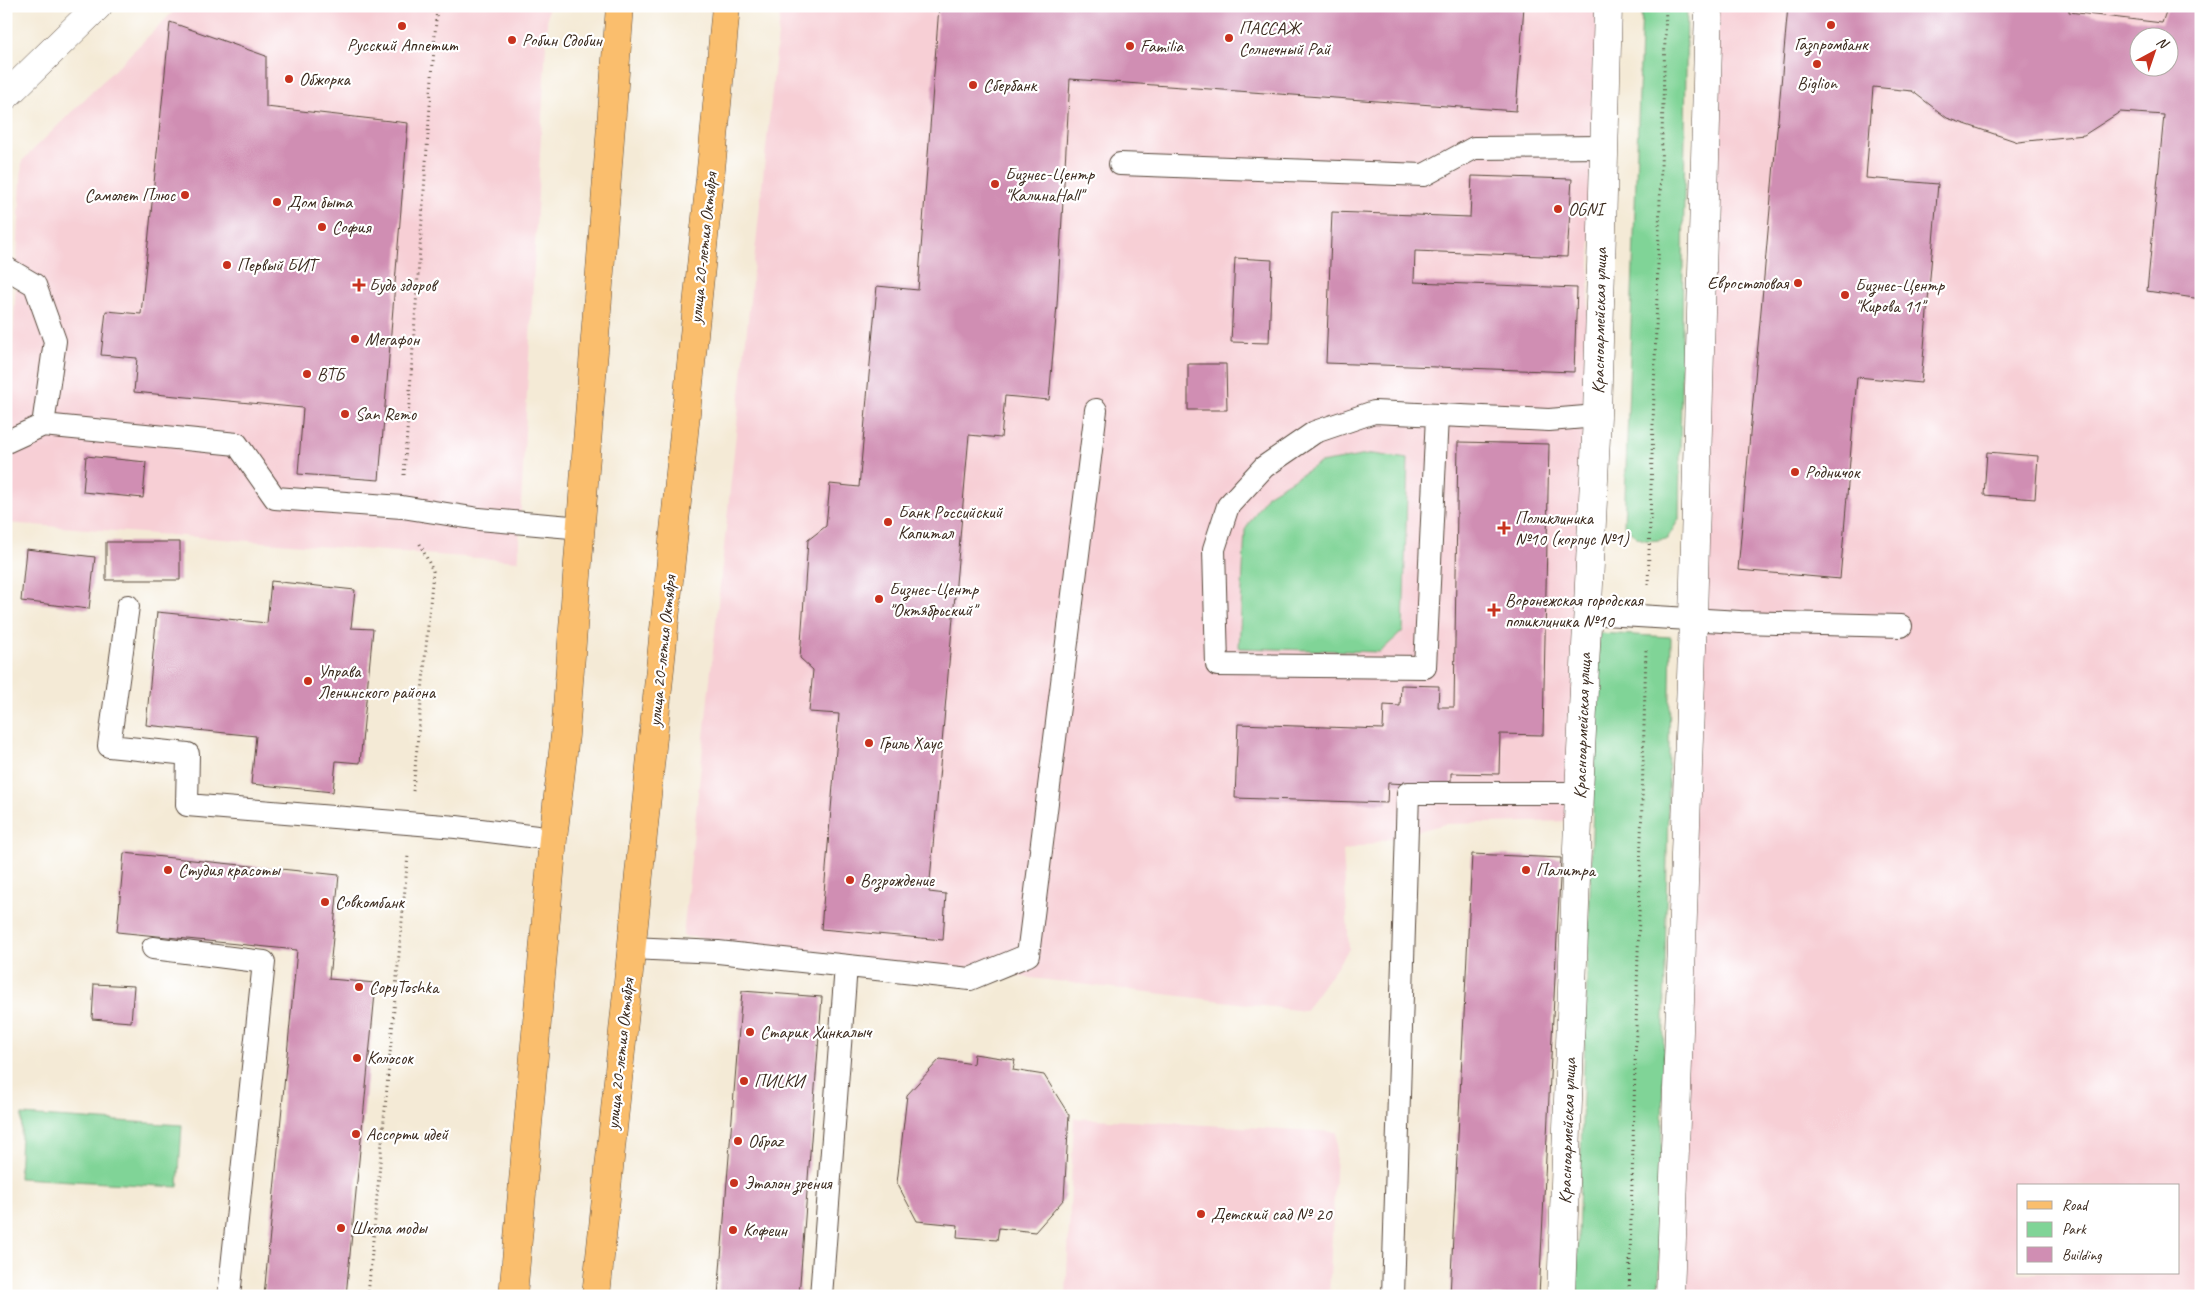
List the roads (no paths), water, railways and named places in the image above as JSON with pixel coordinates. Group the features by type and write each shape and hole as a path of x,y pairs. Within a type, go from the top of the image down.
{"main road":[{"path":"513,1296 553,839 565,735 620,6"},
{"name":"улица 20-летия Октября","path":"596,1296 726,6"}],"street":[{"path":"10,85 98,6"},
{"name":"Красноармейская улица","path":"1561,1296 1579,793 1597,416 1608,6"},
{"path":"1670,1296 1710,6"}],"lane":[{"path":"1120,164 1424,175 1474,148 1603,147"},
{"path":"6,268 35,285 55,341 43,424"},
{"path":"631,948 718,952 970,979 1028,955 1096,410"},
{"path":"1437,416 1425,667 1217,664 1214,549 1228,506 1264,467 1315,432 1374,412 1550,420 1597,416"},
{"path":"6,442 43,424 237,444 275,498 402,507 479,519 582,528"},
{"path":"128,606 109,746 188,754 187,805 410,824 553,839"},
{"path":"1587,613 1692,619 1901,626"},
{"path":"1393,1296 1408,793 1579,793"},
{"path":"153,948 264,962 229,1296"},
{"path":"821,1296 846,966"}],"place":[{"name":"Газпромбанк","path":"1831,25"},
{"name":"Русский Аппетит","path":"402,26"},
{"name":"ПАССАЖ Солнечный Рай","path":"1229,38"},
{"name":"Робин Сдобин","path":"512,40"},
{"name":"Familia","path":"1130,46"},
{"name":"Biglion","path":"1817,64"},
{"name":"Обжорка","path":"289,79"},
{"name":"Сбербанк","path":"973,85"},
{"name":"Бизнес-Центр \"КалинаHall\"","path":"995,184"},
{"name":"Самолет Плюс","path":"185,195"},
{"name":"Дом быта","path":"277,202"},
{"name":"OGNI","path":"1558,209"},
{"name":"София","path":"322,227"},
{"name":"Первый БИТ","path":"227,265"},
{"name":"Евростоловая","path":"1798,283"},
{"name":"Будь здоров","path":"359,285"},
{"name":"Бизнес-Центр \"Кирова 11\"","path":"1845,295"},
{"name":"Мегафон","path":"355,339"},
{"name":"ВТБ","path":"307,374"},
{"name":"San Remo","path":"345,414"},
{"name":"Родничок","path":"1795,472"},
{"name":"Банк Российский Капитал","path":"888,522"},
{"name":"Поликлиника №10 (корпус №1)","path":"1504,528"},
{"name":"Бизнес-Центр \"Октябрьский\"","path":"879,599"},
{"name":"Воронежская городская поликлиника №10","path":"1494,610"},
{"name":"Управа Ленинского района","path":"308,681"},
{"name":"Гриль Хаус","path":"869,743"},
{"name":"Студия красоты","path":"168,870"},
{"name":"Палитра","path":"1526,870"},
{"name":"Возрождение","path":"850,880"},
{"name":"Совкомбанк","path":"325,902"},
{"name":"CopyToshka","path":"359,987"},
{"name":"Старик Хинкалыч","path":"750,1032"},
{"name":"Колосок","path":"357,1058"},
{"name":"ПИLКИ","path":"744,1081"},
{"name":"Ассорти идей","path":"356,1134"},
{"name":"Обраz","path":"738,1141"},
{"name":"Эталон зрения","path":"734,1183"},
{"name":"Детский сад № 20","path":"1201,1214"},
{"name":"Школа моды","path":"341,1228"},
{"name":"Кофеин","path":"733,1230"}]}
